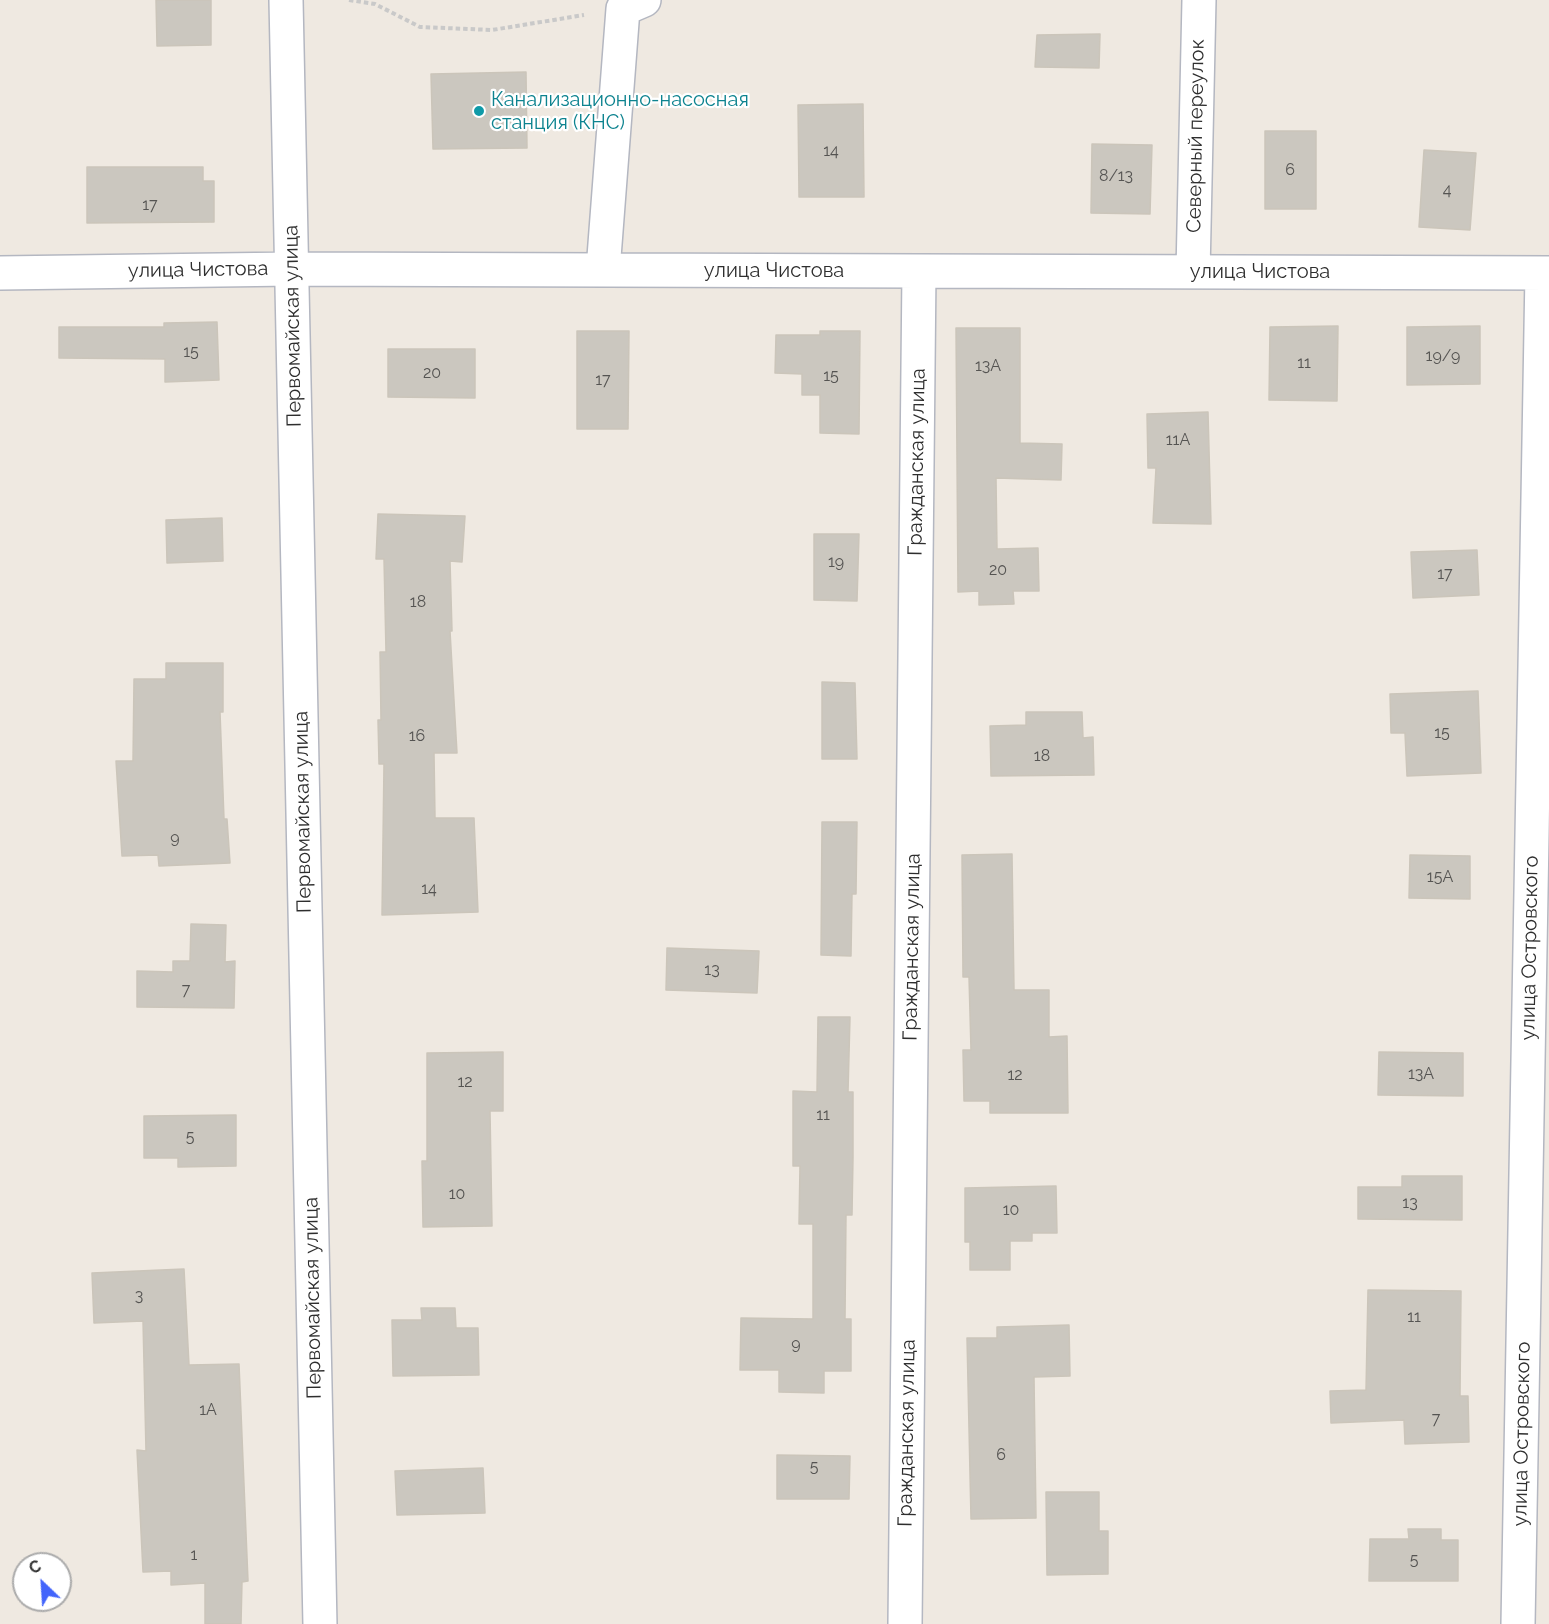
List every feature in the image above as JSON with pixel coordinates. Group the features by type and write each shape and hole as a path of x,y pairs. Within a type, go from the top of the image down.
{"street":[{"name":"Первомайская улица","path":"286,0 320,1624"},
{"name":"Северный переулок","path":"1193,272 1199,0"},
{"path":"603,270 633,4"},
{"name":"улица Чистова","path":"0,273 292,269 1545,273"},
{"name":"Гражданская улица","path":"905,1624 919,271"},
{"name":"улица Островского","path":"1518,1624 1545,273"}],"path":[{"path":"350,0 375,4 420,27 492,30 633,4"}],"building":[{"path":"156,0 211,0 211,45 157,46"},
{"path":"1100,34 1099,68 1035,67 1037,35"},
{"name":"Канализационно-насосная станция (КНС)","path":"526,72 527,148 433,149 431,74"},
{"path":"863,104 864,197 799,197 798,105"},
{"path":"1265,131 1316,131 1316,209 1265,209"},
{"path":"1092,144 1152,145 1150,214 1091,213"},
{"path":"1424,150 1476,153 1470,230 1419,227"},
{"path":"87,167 203,167 203,181 214,181 214,222 87,223"},
{"path":"217,322 219,380 165,382 165,359 59,358 59,327 164,327 164,323"},
{"path":"1338,326 1337,401 1269,400 1270,327"},
{"path":"1480,326 1480,384 1407,385 1407,327"},
{"path":"956,328 1020,328 1020,443 1062,444 1061,480 996,478 997,549 1038,548 1039,591 1013,591 1014,604 979,605 979,591 958,592"},
{"path":"577,331 629,331 628,429 577,429"},
{"path":"820,331 860,331 859,434 820,433 820,395 802,395 802,374 775,373 776,335 820,335"},
{"path":"388,349 475,349 475,398 388,397"},
{"path":"1208,412 1211,524 1153,523 1156,468 1148,468 1147,414"},
{"path":"378,514 465,516 462,562 450,561 452,631 450,631 457,753 434,753 435,818 474,818 478,912 382,915 384,764 379,764 378,720 381,720 380,652 386,652 384,559 376,559"},
{"path":"222,518 223,561 167,563 166,520"},
{"path":"814,534 859,534 857,601 814,600"},
{"path":"1477,550 1479,595 1413,598 1411,552"},
{"path":"166,663 223,663 223,712 220,712 224,819 227,819 230,863 159,866 158,855 122,856 116,761 133,761 134,679 166,679"},
{"path":"822,682 855,683 857,759 822,759"},
{"path":"1478,691 1481,773 1407,776 1405,733 1391,733 1390,694"},
{"path":"1026,712 1082,712 1083,738 1093,737 1094,775 991,776 990,726 1026,725"},
{"path":"822,822 857,822 856,894 852,894 851,956 821,955"},
{"path":"1012,854 1014,990 1049,990 1049,1037 1067,1036 1068,1113 990,1113 990,1101 964,1101 963,1050 971,1050 969,977 963,977 962,855"},
{"path":"1410,855 1470,856 1470,899 1409,898"},
{"path":"191,924 226,925 225,962 235,961 234,1008 137,1007 137,971 173,972 173,961 190,961"},
{"path":"667,948 759,951 757,993 666,990"},
{"path":"818,1017 850,1017 848,1092 853,1092 853,1157 852,1215 846,1215 845,1319 851,1319 851,1371 824,1371 824,1393 779,1392 779,1370 740,1370 741,1318 813,1319 813,1224 799,1224 800,1166 793,1166 793,1091 817,1092"},
{"path":"503,1052 503,1111 490,1111 492,1226 423,1227 422,1161 427,1161 427,1053"},
{"path":"1379,1052 1463,1053 1463,1096 1378,1095"},
{"path":"236,1115 236,1166 178,1167 178,1158 144,1158 144,1116"},
{"path":"1402,1176 1462,1176 1462,1220 1358,1219 1358,1187 1402,1187"},
{"path":"1056,1186 1057,1233 1032,1233 1032,1241 1010,1241 1010,1270 970,1270 970,1242 965,1242 965,1188"},
{"path":"184,1269 189,1365 239,1364 248,1581 242,1582 241,1624 205,1624 205,1583 171,1585 171,1571 143,1572 137,1450 146,1451 143,1321 94,1323 92,1273"},
{"path":"1368,1290 1461,1291 1460,1396 1468,1396 1469,1442 1405,1444 1404,1420 1331,1423 1330,1391 1366,1390"},
{"path":"421,1308 455,1308 456,1328 478,1328 479,1375 393,1376 392,1320 422,1320"},
{"path":"1069,1325 1070,1376 1034,1377 1036,1518 971,1519 967,1338 997,1338 997,1327"},
{"path":"777,1455 850,1456 849,1499 777,1499"},
{"path":"483,1468 485,1513 397,1515 395,1471"},
{"path":"1046,1492 1099,1492 1099,1531 1108,1531 1108,1574 1047,1575"},
{"path":"1408,1529 1441,1529 1441,1540 1458,1540 1458,1581 1369,1581 1370,1539 1409,1539"}],"place":[{"name":"Канализационно-насосная станция (КНС)","path":"479,111"}]}
